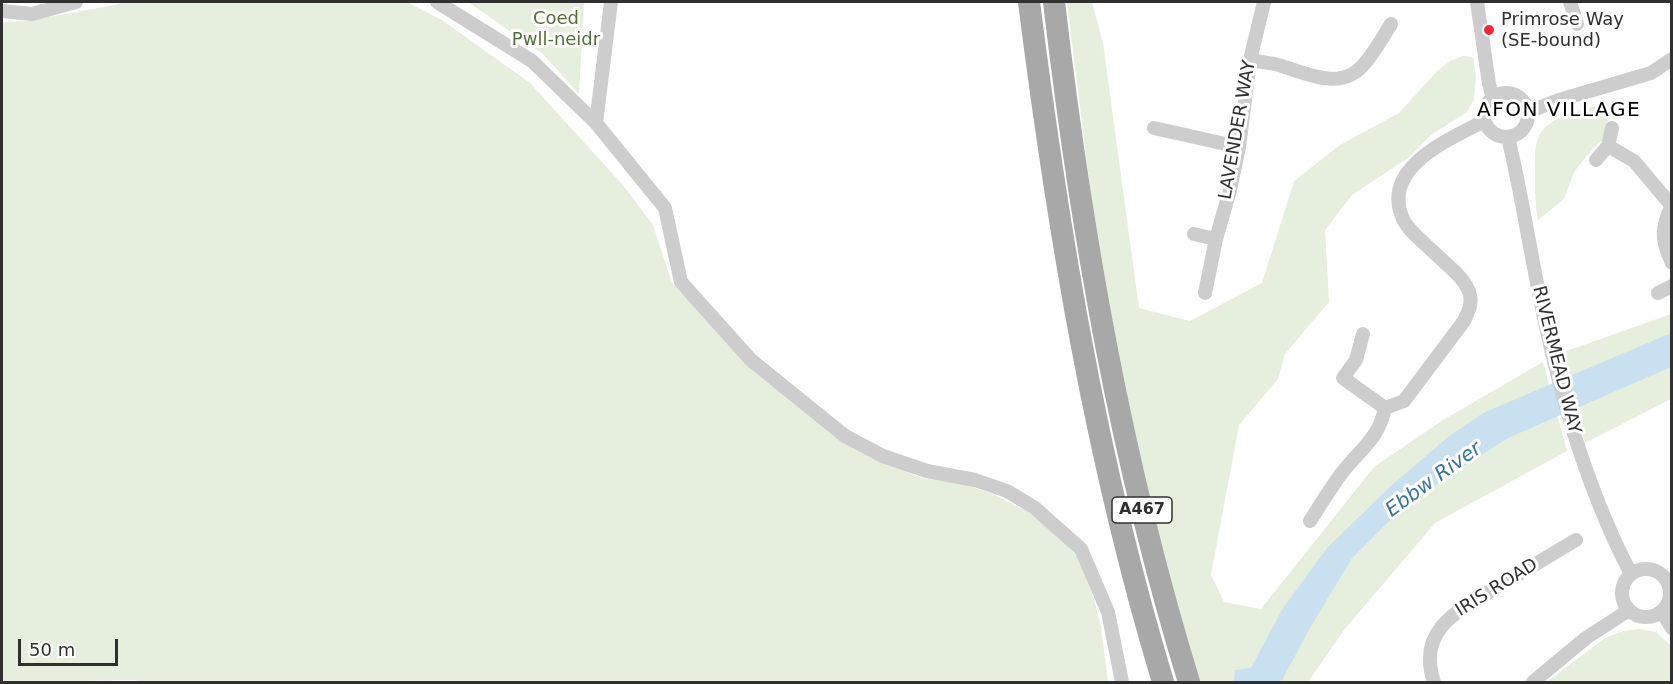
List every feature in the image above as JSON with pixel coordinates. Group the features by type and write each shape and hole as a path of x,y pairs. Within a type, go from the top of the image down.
{"main road":[{"name":"A467","path":"1029,2 1062,233 1080,339 1115,498 1163,682"},
{"name":"A467","path":"1054,2 1067,111 1103,335 1137,490 1189,682"}],"street":[{"path":"2,11 32,14 76,2"},
{"path":"437,2 532,61 596,123 665,208 681,282 751,360 845,436 883,456 927,471 975,480 1007,491 1035,508 1081,549 1108,612 1122,682"},
{"path":"596,123 611,2"},
{"name":"LAVENDER WAY","path":"1205,293 1239,147 1250,60 1264,2"},
{"path":"1477,2 1493,97"},
{"path":"1570,2 1576,24"},
{"path":"1250,60 1280,66 1313,77 1332,80 1345,78 1365,64 1391,24"},
{"path":"1528,112 1559,100 1651,73 1671,59"},
{"path":"1506,93 1520,98 1528,112 1528,121 1525,128 1516,136 1500,137 1493,134 1484,122 1485,107 1493,97 1506,93"},
{"path":"1384,408 1404,401 1464,321 1470,309 1470,293 1458,275 1403,221 1397,198 1400,182 1415,165 1440,144 1484,122"},
{"path":"1154,128 1239,147"},
{"path":"1596,160 1608,146 1612,128"},
{"name":"RIVERMEAD WAY","path":"1509,137 1551,349 1573,432 1600,510 1631,574"},
{"path":"1608,146 1634,161 1671,205 1662,240 1671,263"},
{"path":"1194,234 1216,239"},
{"path":"1658,293 1671,286"},
{"path":"1332,389 1356,360 1363,334"},
{"path":"1343,378 1384,408"},
{"path":"1310,520 1342,472 1382,425 1384,408"},
{"name":"IRIS ROAD","path":"1434,682 1430,658 1434,637 1449,617 1576,540"},
{"path":"1642,569 1651,569 1669,580 1670,595 1662,612 1647,617 1639,616 1629,610 1622,593 1626,579 1631,574 1642,569"},
{"path":"1533,682 1586,638 1629,610"},
{"path":"1662,612 1671,628"}],"green space":[{"path":"124,2 407,2 442,20 530,83 622,184 653,225 672,283 757,373 868,456 922,478 964,484 993,494 1034,515 1059,537 1077,556 1093,596 1101,627 1108,682 144,682 135,680 2,682 2,22 26,21"},
{"name":"Coed Pwll-neidr","path":"468,2 584,2 579,94 543,54"},
{"path":"1067,2 1092,2 1103,43 1139,308 1190,321 1262,283 1294,181 1340,145 1399,113 1437,71 1450,61 1463,56 1473,57 1476,78 1474,99 1467,112 1431,135 1408,158 1352,195 1325,230 1329,302 1285,354 1278,379 1239,425 1211,575 1224,602 1261,609 1374,467 1443,420 1543,362 1567,451 1435,523 1344,630 1308,682 1189,682 1176,640 1097,244"},
{"path":"1605,104 1608,120 1603,140 1592,149 1574,172 1564,199 1538,220 1535,196 1535,159 1539,136 1550,123 1559,118"},
{"path":"1671,314 1671,399 1585,443 1561,353"},
{"path":"1639,629 1656,632 1671,646 1671,682 1547,682 1605,638 1624,631"}],"water":[{"name":"Ebbw River","path":"1671,333 1671,367 1508,438 1445,478 1387,523 1352,558 1281,682 1234,682 1235,670 1251,668 1283,608 1328,547 1391,486 1448,437 1483,413"}],"place":[{"name":"Primrose Way (SE-bound)","path":"1489,30"}],"district":[{"name":"AFON VILLAGE","path":"1559,111"}]}
